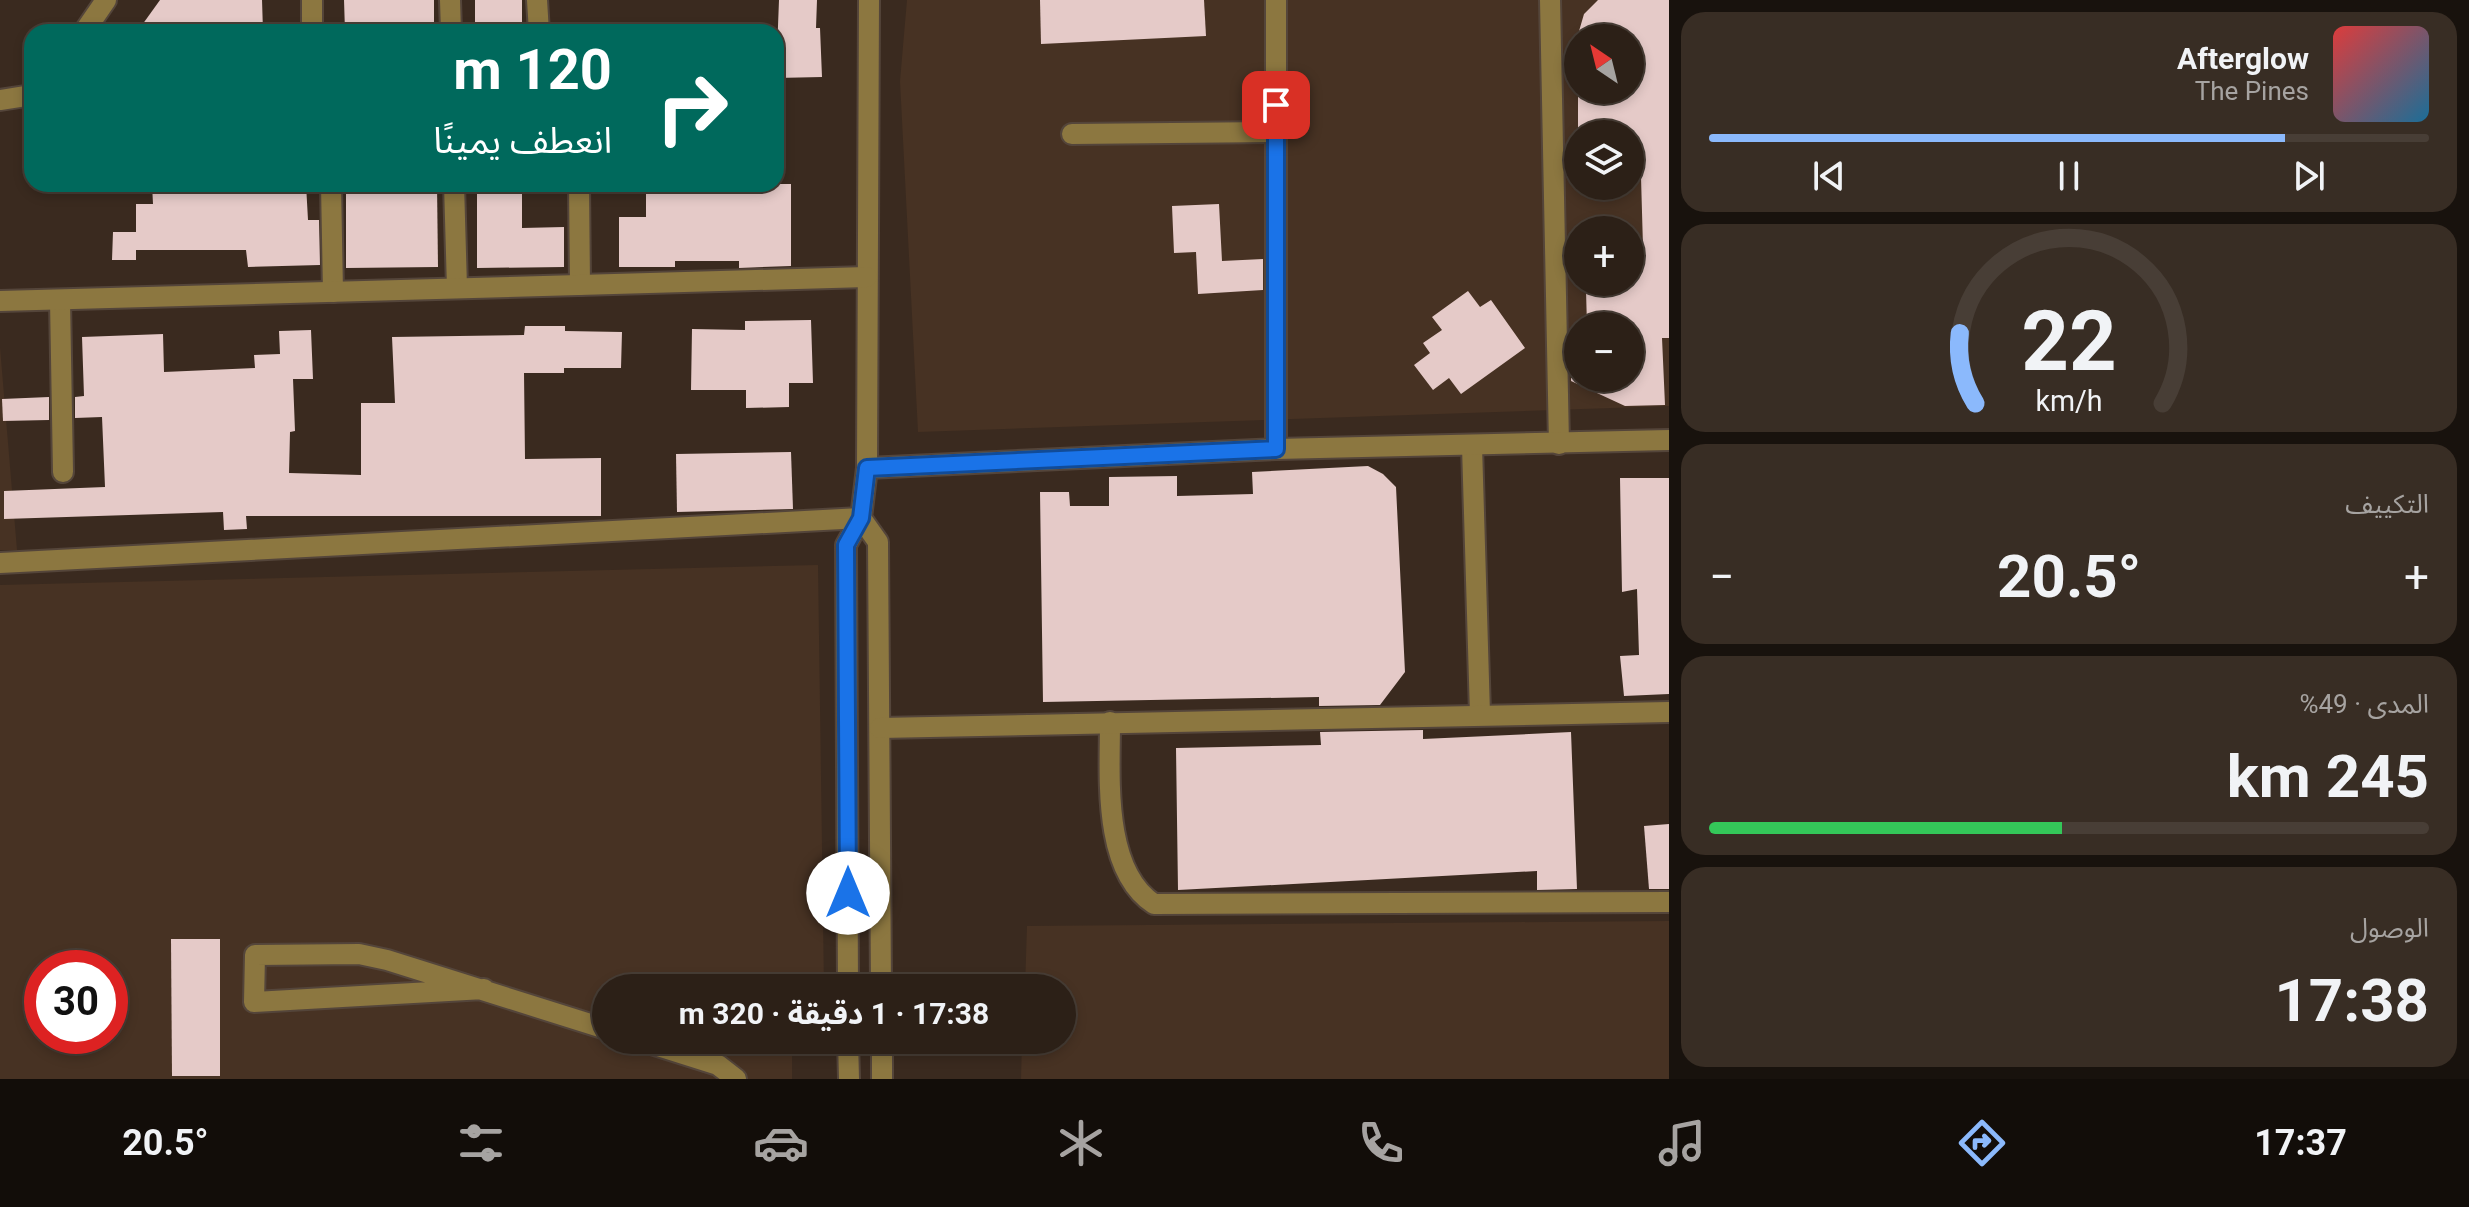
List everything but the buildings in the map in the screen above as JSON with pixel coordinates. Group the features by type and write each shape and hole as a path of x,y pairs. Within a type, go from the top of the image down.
{"street":[{"path":"90,24 106,0"},
{"path":"312,0 312,24"},
{"path":"450,0 451,24"},
{"path":"537,0 538,24"},
{"path":"1276,0 1276,449"},
{"path":"1550,0 1559,444"},
{"path":"848,974 846,545 861,518 867,468 870,5"},
{"path":"0,100 24,96"},
{"path":"1072,134 1275,132"},
{"path":"331,192 333,292"},
{"path":"454,192 457,288"},
{"path":"579,192 580,285"},
{"path":"0,301 867,277"},
{"path":"60,300 63,472"},
{"path":"867,468 1276,449 1669,440"},
{"path":"1472,446 1480,714"},
{"path":"0,563 861,518"},
{"path":"861,518 878,542 881,974"},
{"path":"880,728 1669,712"},
{"path":"1110,722 1110,811 1117,841 1136,885 1143,896 1154,904 1669,902"},
{"path":"484,989 254,1002 255,955 359,954 484,989 592,1024"},
{"path":"683,1054 718,1065 736,1079"},
{"path":"848,1054 849,1079"},
{"path":"882,1054 882,1079"}],"shaded area":[{"path":"907,0 1669,0 1669,406 918,432 900,81"},
{"path":"0,347 17,550 0,550"},
{"path":"818,565 824,974 592,974 592,1054 792,1054 792,1079 0,1079 0,585"},
{"path":"1669,921 1669,1079 1021,1079 1022,1054 1076,1054 1076,974 1025,974 1027,926"}],"route":[{"path":"848,893 846,545 861,518 867,468 1276,449 1276,105"}]}
